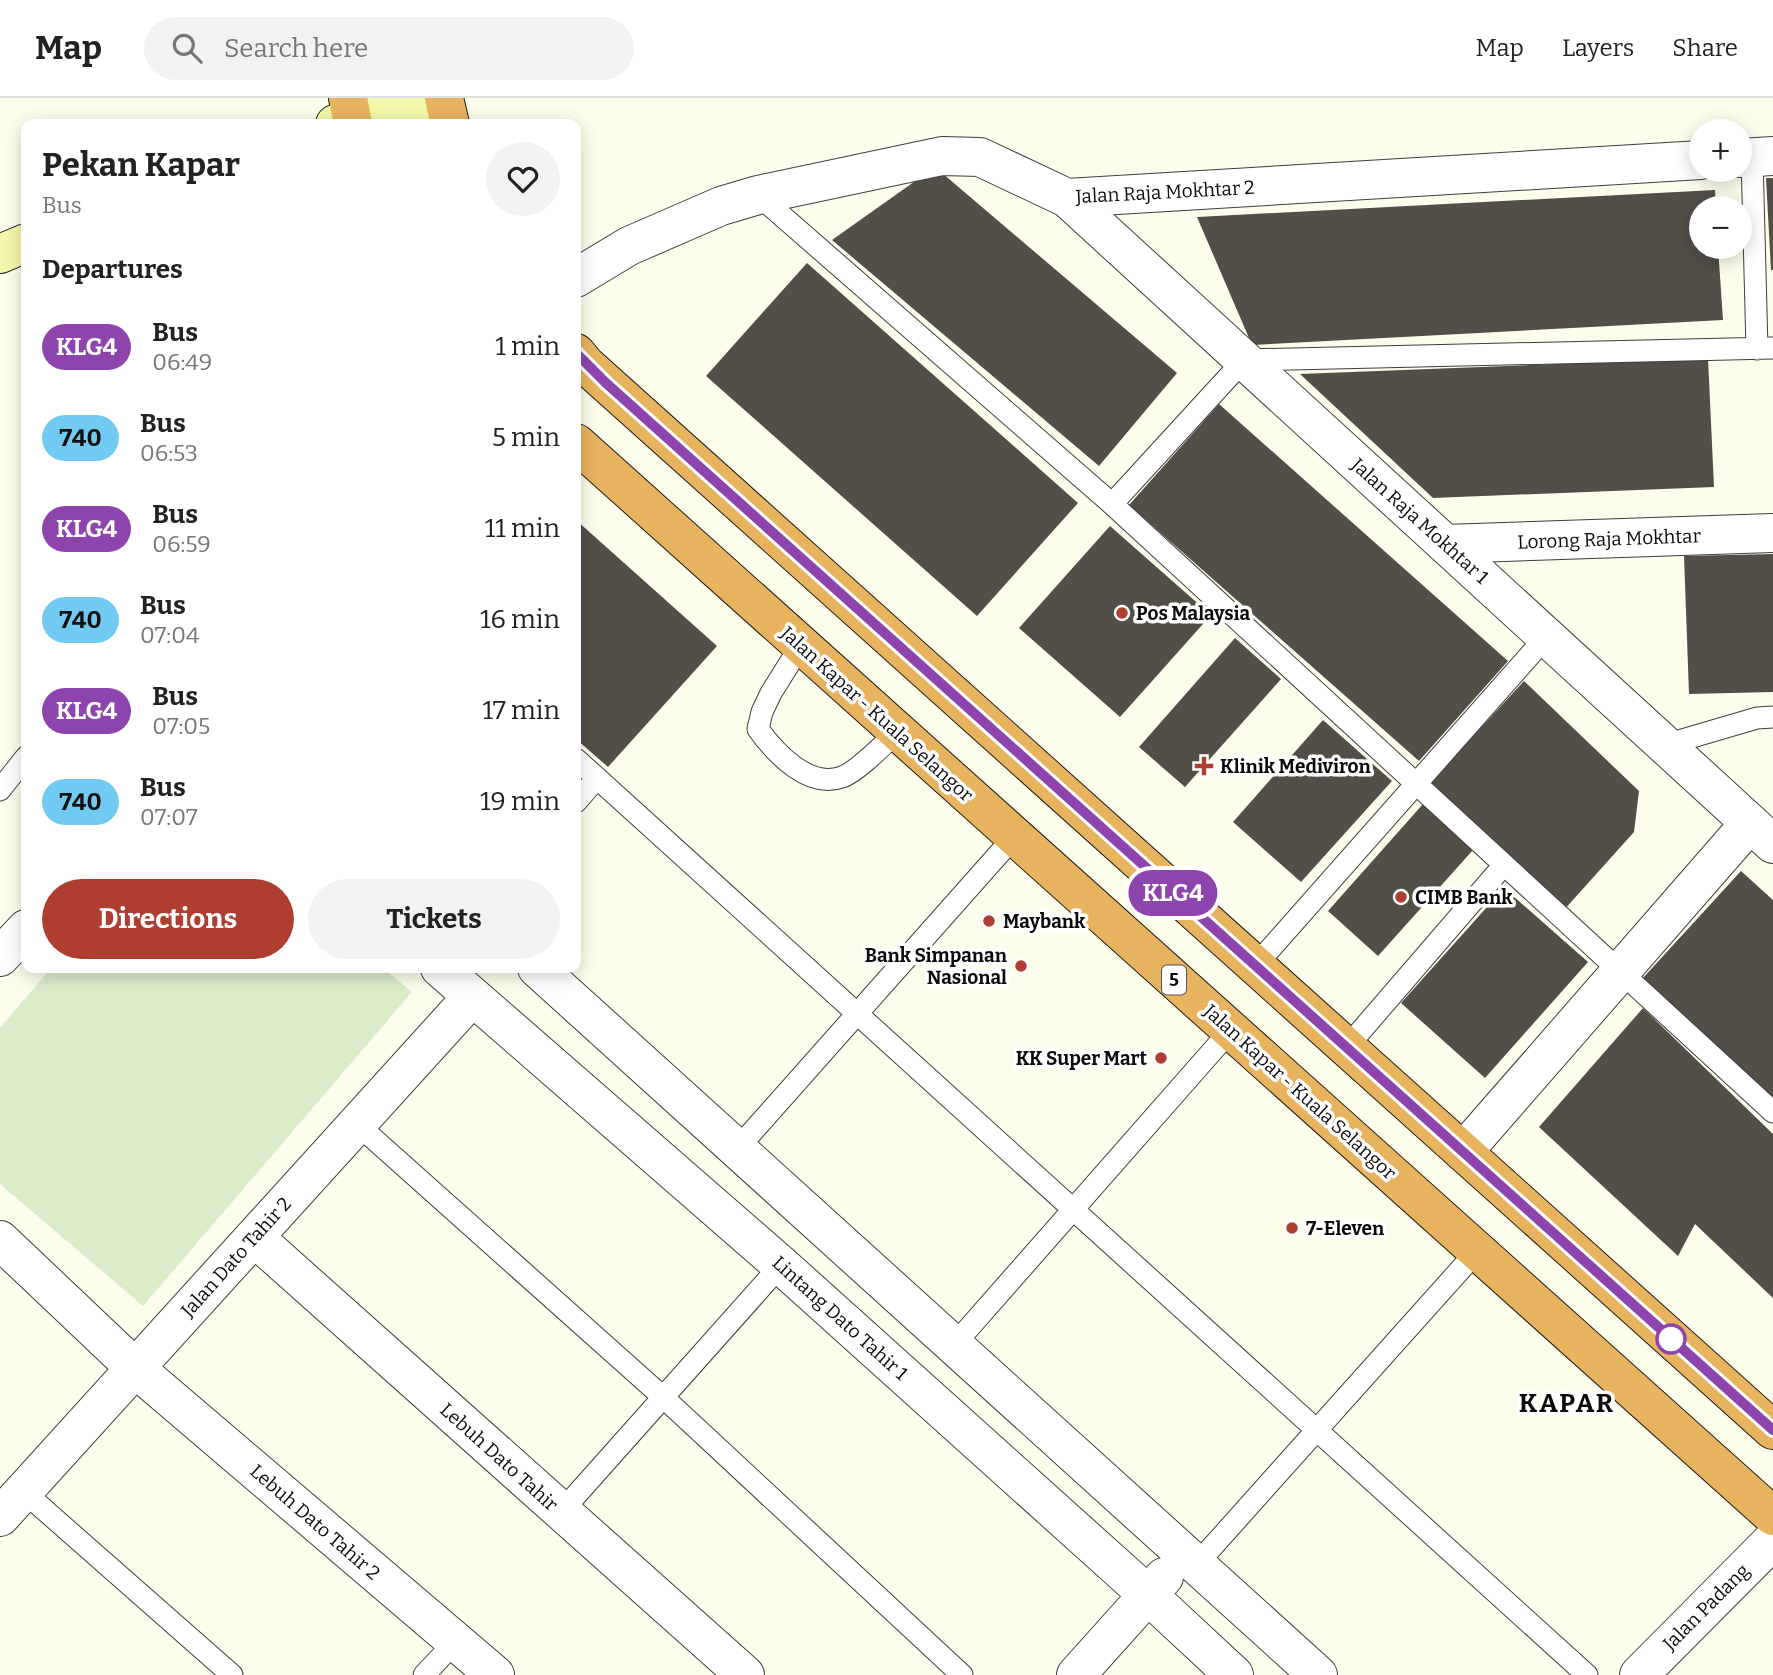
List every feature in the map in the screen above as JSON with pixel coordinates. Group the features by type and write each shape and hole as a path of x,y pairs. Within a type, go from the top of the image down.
{"highway":[{"path":"581,358 606,384 1773,1430"},
{"name":"Jalan Kapar - Kuala Selangor","path":"581,447 1773,1516"}],"street":[{"path":"347,113 447,110"},
{"name":"Jalan Raja Mokhtar 2","path":"581,275 629,246 721,206 758,195 942,156 980,157 1067,198 1689,161"},
{"name":"Jalan Raja Mokhtar 1","path":"1067,198 1761,833"},
{"path":"0,254 21,245"},
{"name":"Lorong Raja Mokhtar","path":"1445,544 1773,533"},
{"path":"1463,1152 1619,973 1761,833"},
{"path":"0,957 21,934"},
{"name":"Lintang Dato Tahir 1","path":"446,973 781,1265 1234,1675"},
{"path":"543,973 1318,1675"},
{"name":"Jalan Dato Tahir 2","path":"12,1504 472,997"},
{"name":"Lebuh Dato Tahir","path":"254,1237 745,1675"},
{"name":"Lebuh Dato Tahir 2","path":"1,1243 135,1368 495,1675"},
{"name":"Jalan Padang","path":"1639,1675 1773,1540"},
{"path":"1076,1675 1148,1595 1190,1560"}],"lane":[{"path":"1112,504 1244,360 1765,349 1755,157"},
{"path":"758,195 1112,504 1773,1112"},
{"path":"1255,966 1546,637"},
{"path":"801,645 762,712 758,729 773,750 806,774 824,781 845,777 897,732"},
{"path":"1665,745 1757,718 1773,717"},
{"path":"0,790 21,763"},
{"path":"581,764 1587,1675"},
{"path":"581,796 597,778"},
{"path":"737,1149 1014,837"},
{"path":"1347,1047 1503,866"},
{"path":"953,1346 1230,1031"},
{"path":"357,1124 664,1398 962,1675"},
{"path":"1190,1560 1317,1430 1478,1250"},
{"path":"561,1511 781,1265"},
{"path":"12,1504 232,1675"},
{"path":"424,1675 455,1642"}],"green space":[{"path":"47,973 389,973 412,992 143,1306 0,1184 0,1028"}],"building":[{"path":"935,167 1177,373 1099,466 832,240"},
{"path":"1766,178 1773,178 1773,270 1771,270"},
{"path":"1715,190 1715,196 1689,196 1689,259 1719,259 1723,320 1252,345 1197,217"},
{"path":"807,263 1078,503 977,616 706,376"},
{"path":"1708,358 1714,487 1433,498 1300,374"},
{"path":"1219,404 1508,661 1419,761 1129,505"},
{"path":"581,524 717,646 608,767 581,743"},
{"path":"1110,526 1211,615 1120,717 1019,628"},
{"path":"1773,554 1773,692 1689,694 1684,556"},
{"path":"1235,638 1281,679 1185,787 1139,747"},
{"path":"1524,681 1639,791 1634,832 1563,911 1428,785"},
{"path":"1323,720 1392,781 1301,882 1233,822"},
{"path":"1423,804 1473,850 1378,956 1328,911"},
{"path":"1741,871 1773,900 1773,1100 1642,979"},
{"path":"1504,888 1588,962 1485,1078 1401,1003"},
{"path":"1643,1008 1773,1134 1773,1298 1695,1224 1678,1256 1539,1127"}],"bus line":[{"name":"KLG4","path":"581,359 1773,1430"}],"place":[{"name":"Pos Malaysia","path":"1122,613"},
{"name":"Klinik Mediviron","path":"1204,766"},
{"name":"CIMB Bank","path":"1401,897"},
{"name":"Maybank","path":"989,921"},
{"name":"Bank Simpanan Nasional","path":"1021,966"},
{"name":"KK Super Mart","path":"1161,1058"},
{"name":"7-Eleven","path":"1292,1228"}],"district":[{"name":"KAPAR","path":"1567,1403"}]}
